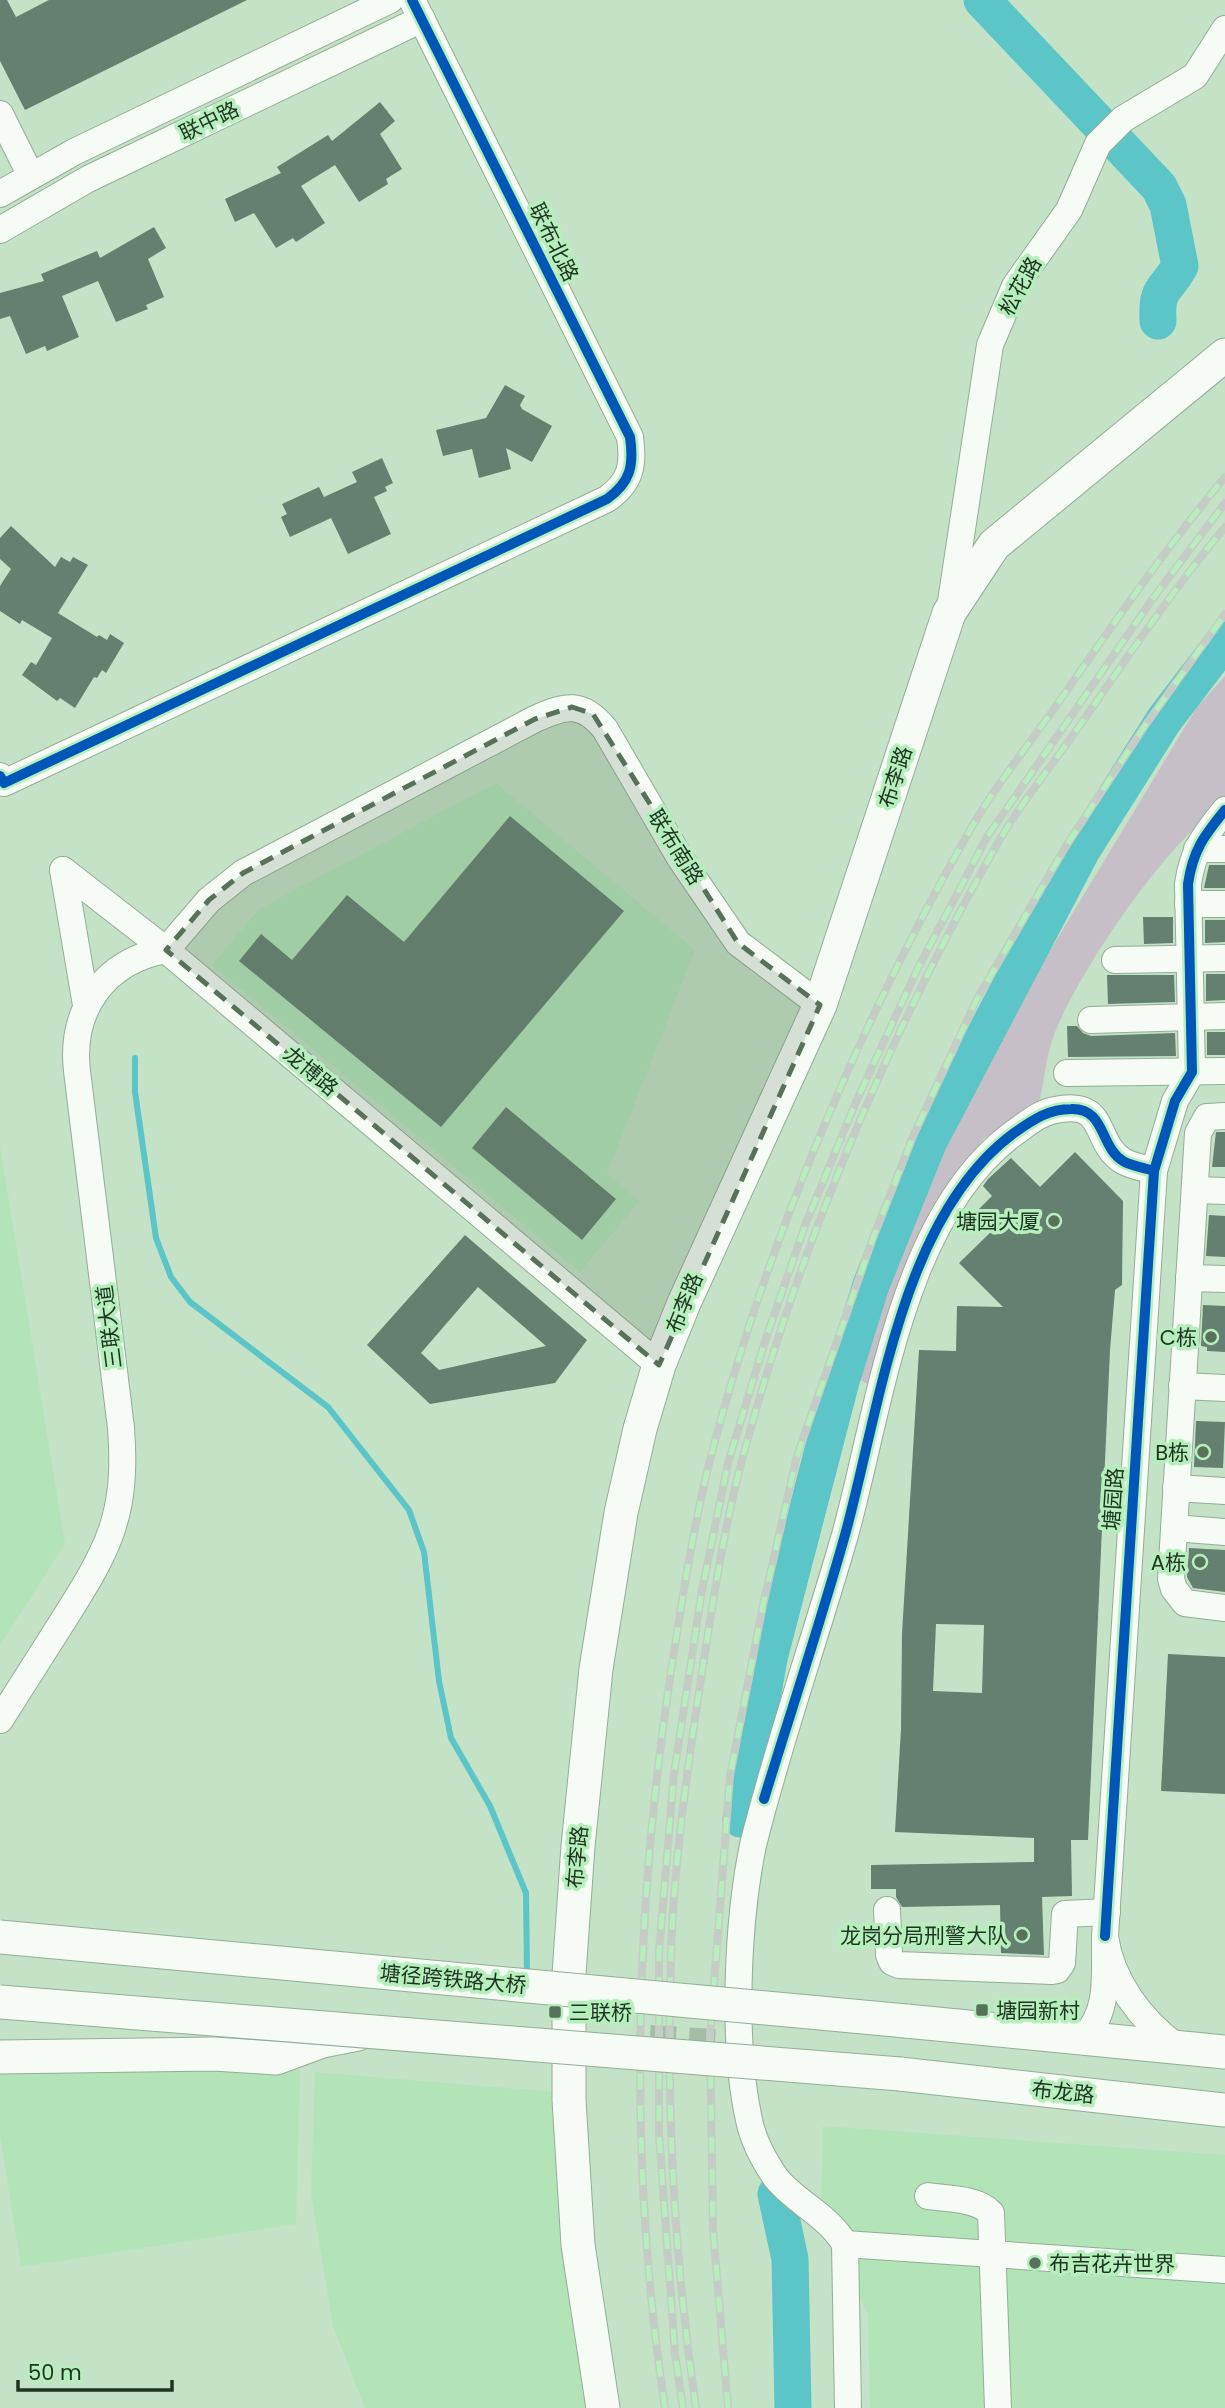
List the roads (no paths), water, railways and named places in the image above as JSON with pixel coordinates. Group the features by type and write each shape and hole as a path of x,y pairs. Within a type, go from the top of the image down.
{"main road":[{"name":"布李路","path":"603,2408 578,2245 569,2031 573,1901 597,1669 621,1513 640,1429 659,1366 711,1238 820,1005 949,613 994,545 1225,355"},
{"name":"塘径跨铁路大桥","path":"0,1937 1083,2038"},
{"name":"布龙路","path":"0,2001 900,2074 1220,2112"},
{"path":"0,2057 214,2054 276,2058 340,2037 388,2031 569,2031"},
{"path":"1083,2038 1225,2052"}],"street":[{"name":"联中路","path":"0,194 74,152 390,0"},
{"name":"联中路","path":"0,230 89,179 417,9"},
{"name":"联布北路","path":"2,780 607,499 622,488 631,473 630,436 417,9"},
{"name":"松花路","path":"949,613 990,345 1015,286 1069,210 1098,144 1123,119 1195,76 1225,29"},
{"path":"0,114 31,176"},
{"name":"联布南路","path":"166,950 209,900 243,873 535,719 572,706 593,714 605,729 680,858 738,943 820,1005"},
{"path":"1192,1072 1188,884 1197,849 1225,810"},
{"path":"1197,849 1225,849"},
{"name":"龙博路","path":"86,1005 63,870 166,950 659,1366"},
{"path":"1188,904 1225,904"},
{"name":"三联大道","path":"0,1720 95,1573 114,1527 122,1478 121,1428 75,1054 80,1020 86,1005 106,978 134,959 166,950"},
{"path":"1115,960 1225,958"},
{"path":"1091,1020 1225,1016"},
{"path":"1067,1073 1225,1071"},
{"path":"848,2408 845,2244 837,2231 777,2179 749,2122 727,2042 744,1887 764,1799 845,1533 898,1325 924,1253 965,1185 993,1149 1038,1116 1074,1108 1130,1072"},
{"name":"塘园路","path":"1083,2038 1094,2027 1102,2013 1153,1171 1174,1101 1192,1072"},
{"path":"1074,1108 1088,1111 1098,1120 1111,1147 1123,1161 1153,1171"},
{"path":"1225,1116 1207,1117 1200,1124 1171,1578 1178,1597 1193,1605 1225,1608"},
{"path":"1195,1190 1225,1191"},
{"path":"1189,1278 1225,1279"},
{"path":"1182,1386 1225,1388"},
{"path":"1176,1488 1225,1491"},
{"path":"1174,1528 1225,1532"},
{"path":"887,1910 889,1955 892,1962 899,1965 1052,1971 1057,1970 1062,1963 1065,1914 1106,1924"},
{"name":"塘园路","path":"1106,1924 1114,1969 1130,1999 1158,2033 1177,2047"},
{"path":"569,2031 620,2036"},
{"path":"928,2196 985,2206 991,2213 998,2408"},
{"path":"845,2244 1225,2270"}],"waterway":[{"path":"982,0 1159,187 1168,205 1180,266 1160,295 1158,321"},
{"path":"741,1819 769,1658 841,1381 871,1285 928,1143 1082,850 1164,720 1225,640"},
{"path":"135,1058 135,1092 156,1238 171,1277 190,1302 328,1407 409,1510 424,1552 439,1681 451,1738 490,1806 526,1893 527,1974"},
{"path":"776,2194 790,2259 793,2408"}],"tunnel":[{"path":"650,2038 716,2042"}],"railway":[{"path":"665,2408 645,2224 641,2131 640,2039 649,1855 671,1671 693,1537 711,1456 733,1377 788,1216 820,1136 854,1057 929,904 1000,783 1118,617 1225,477"},
{"path":"683,2408 675,2354 659,2134 659,1951 674,1774 702,1590 728,1463 766,1338 806,1223 855,1104 918,968 987,837 1154,597 1225,503"},
{"path":"696,2408 682,2295 673,2182 670,2068 673,1919 682,1813 702,1672 714,1594 741,1464 789,1305 848,1148 955,920 995,848 1024,803 1167,602 1225,527"},
{"path":"728,2408 713,2229 710,2036 730,1776 763,1605 797,1456 873,1238 914,1134 977,999 1066,846 1144,727 1225,614"}],"place":[{"name":"塘园大厦","path":"1054,1221"},
{"name":"C栋","path":"1211,1337"},
{"name":"B栋","path":"1203,1452"},
{"name":"A栋","path":"1200,1562"},
{"name":"龙岗分局刑警大队","path":"1022,1935"},
{"name":"塘园新村","path":"982,2010"},
{"name":"三联桥","path":"555,2012"},
{"name":"布吉花卉世界","path":"1035,2263"}]}
